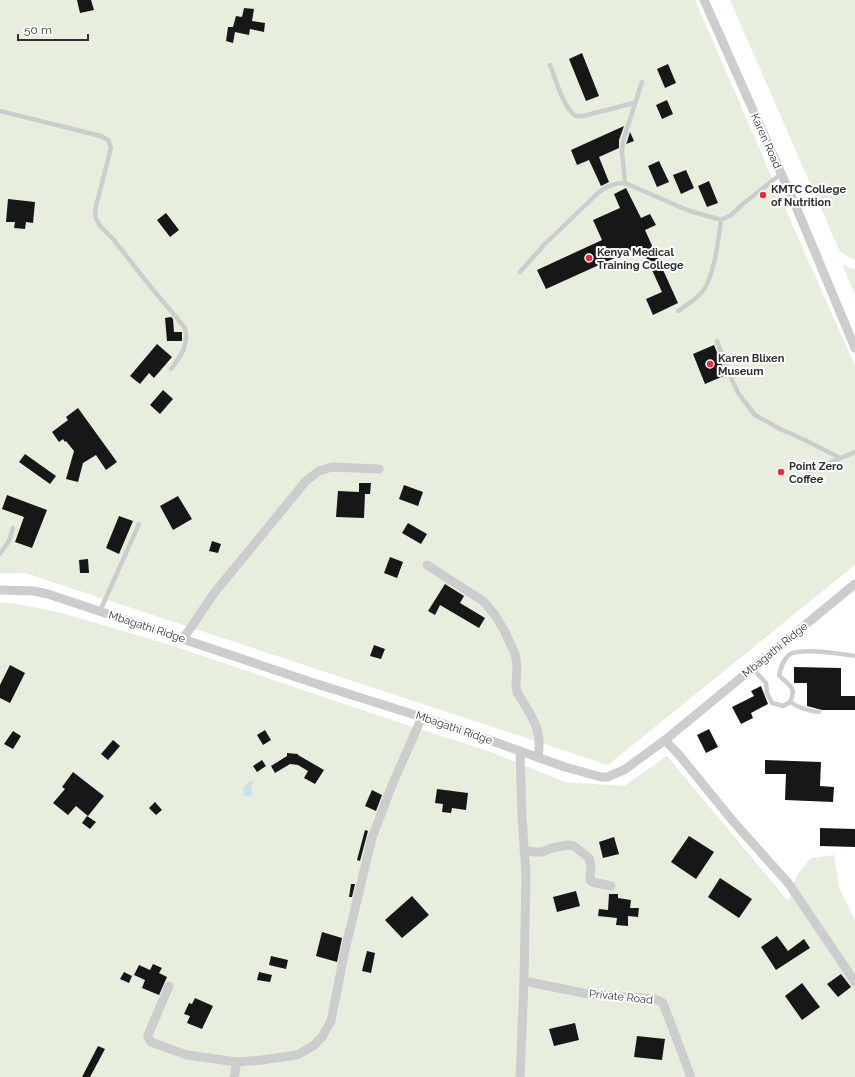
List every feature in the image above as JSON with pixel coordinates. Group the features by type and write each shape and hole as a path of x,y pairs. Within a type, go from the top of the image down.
{"street":[{"name":"Karen Road","path":"704,0 781,174 855,348"},
{"path":"182,639 215,592 306,481 319,471 332,467 379,469"},
{"path":"427,565 483,601 495,615 505,632 515,654 517,664 517,692 533,718 539,734 540,745 538,757"},
{"name":"Mbagathi Ridge","path":"0,590 17,590 41,593 100,611 422,717 565,766 593,775 607,777 624,770 664,740 855,584"},
{"path":"169,986 148,1035 151,1042 187,1054 237,1062 297,1056 313,1046 322,1038 331,1021 345,950 372,838 392,785 422,717"},
{"path":"664,740 680,756 732,820 789,884 855,982"},
{"path":"520,751 526,874 520,1077"},
{"path":"524,850 542,852 552,848 568,845 574,846 589,858 590,880 592,882 611,886"},
{"name":"Private Road","path":"524,981 588,994 655,999 663,1002 691,1077"},
{"path":"234,1077 237,1062"}],"lane":[{"path":"550,65 566,104 576,116 583,116 634,103"},
{"path":"625,183 622,152 623,141 642,82"},
{"path":"0,111 101,136 108,140 111,148 95,210 96,219 100,227 113,238 185,328 187,335 186,345 180,358 170,369"},
{"path":"520,272 598,193 608,186 616,183 625,183 687,210 721,220 731,215 744,202 781,174"},
{"path":"678,312 694,300 707,285 717,245 721,220"},
{"path":"717,341 738,393 755,415 778,428 840,458"},
{"path":"810,471 855,452"},
{"path":"100,611 139,524"},
{"path":"0,554 9,541 13,528"},
{"path":"752,668 766,683 767,693 772,703 782,706 790,702 794,692 791,686 779,674 788,656 798,652 855,656"},
{"path":"790,702 801,708 819,712"}],"green space":[{"path":"0,0 695,0 855,366 855,565 608,765 25,573 0,573"},
{"path":"730,0 855,0 855,260 840,252"},
{"path":"842,264 855,270 855,295"},
{"path":"0,603 12,603 62,613 170,645 491,752 565,782 624,786 667,756 788,901 797,875 811,858 834,855 839,887 855,921 855,1077 0,1077"}],"water":[{"path":"251,780 254,782 251,785 252,795 250,797 244,796 243,788"}],"building":[{"path":"77,0 91,0 94,10 80,13"},
{"path":"244,8 254,9 252,21 265,23 264,32 250,29 249,35 235,32 233,43 226,41 228,27 233,27 236,16 242,17"},
{"path":"582,53 599,96 586,101 569,59"},
{"path":"668,64 676,83 665,88 657,69"},
{"path":"667,100 673,114 662,119 656,105"},
{"path":"624,126 619,140 619,148 599,157 609,182 601,186 589,160 577,165 571,150"},
{"path":"630,132 634,141 626,144 627,142"},
{"path":"659,161 669,182 657,187 648,166"},
{"path":"686,170 694,188 681,194 673,175"},
{"path":"709,181 718,203 707,207 698,186"},
{"name":"Kenya Medical Training College","path":"626,188 641,218 650,214 656,225 645,230 678,303 653,315 646,299 662,292 641,246 546,289 537,270 602,240 593,220 620,208 614,194"},
{"path":"8,199 35,202 33,223 26,222 25,229 14,228 15,222 6,222"},
{"path":"166,213 179,230 170,237 157,220"},
{"path":"171,317 173,319 174,332 182,332 182,341 167,341 165,318"},
{"path":"157,344 172,357 154,378 149,373 140,384 130,376"},
{"name":"Karen Blixen Museum","path":"714,345 726,375 705,384 693,354"},
{"path":"163,390 173,399 160,414 150,405"},
{"path":"78,408 117,462 106,470 96,455 83,463 78,482 66,479 74,451 63,439 59,442 52,432 68,420 66,417"},
{"path":"25,454 56,476 50,484 19,462"},
{"path":"359,483 371,483 370,494 365,494 364,518 336,517 338,491 359,492"},
{"path":"404,485 423,492 418,506 399,499"},
{"path":"7,495 47,510 32,548 15,542 24,517 2,509"},
{"path":"178,496 192,519 173,530 160,506"},
{"path":"119,516 133,521 119,554 106,548"},
{"path":"408,523 427,534 421,544 402,533"},
{"path":"212,541 221,544 218,553 209,551"},
{"path":"390,557 403,562 397,578 384,573"},
{"path":"88,559 89,573 80,573 79,560"},
{"path":"445,584 464,596 460,603 485,618 479,628 440,605 435,615 428,611"},
{"path":"374,645 385,649 381,659 370,656"},
{"path":"10,665 25,673 10,703 0,698 0,685"},
{"path":"794,667 841,668 841,696 855,696 855,710 822,710 807,706 807,683 794,683"},
{"path":"761,686 768,704 751,713 753,718 741,724 732,707 754,696 751,691"},
{"path":"709,729 718,747 706,753 697,735"},
{"path":"265,730 271,740 263,745 257,735"},
{"path":"13,731 21,736 13,749 4,744"},
{"path":"113,740 120,746 108,760 101,754"},
{"path":"287,753 298,754 324,770 315,784 304,778 308,771 298,765 290,764 275,773 271,766 287,756"},
{"path":"262,760 266,766 257,772 253,766"},
{"path":"765,760 821,762 820,786 834,787 833,802 785,800 786,774 765,774"},
{"path":"73,772 104,796 88,816 76,806 68,815 53,803 65,789 62,787"},
{"path":"437,789 468,793 466,810 452,808 451,813 442,812 443,804 435,803"},
{"path":"372,790 382,795 376,811 365,806"},
{"path":"155,802 162,810 156,815 149,808"},
{"path":"87,816 96,822 90,829 82,823"},
{"path":"820,828 855,829 855,847 820,846"},
{"path":"365,830 368,831 360,861 357,860"},
{"path":"689,836 714,852 696,879 671,862"},
{"path":"614,837 619,854 603,858 599,842"},
{"path":"720,878 752,899 739,918 708,897"},
{"path":"351,884 355,884 352,897 349,897"},
{"path":"576,891 580,906 557,912 553,897"},
{"path":"609,894 618,894 618,898 631,900 630,908 639,908 638,917 628,916 628,926 616,925 617,918 598,916 599,909 608,910"},
{"path":"412,896 429,915 402,938 385,920"},
{"path":"322,932 342,938 337,962 316,956"},
{"path":"777,936 788,951 804,939 810,948 776,970 761,947"},
{"path":"367,951 375,953 371,973 362,971"},
{"path":"271,956 288,960 286,969 269,965"},
{"path":"153,964 162,968 159,973 167,977 159,995 142,988 145,980 134,975 139,965 150,970"},
{"path":"124,972 132,976 129,983 120,979"},
{"path":"259,972 272,975 270,982 257,980"},
{"path":"841,974 851,987 838,997 827,984"},
{"path":"802,983 820,1007 802,1020 785,996"},
{"path":"195,998 213,1006 202,1029 187,1023 190,1016 184,1014 189,1003 192,1004"},
{"path":"575,1023 579,1040 554,1046 549,1029"},
{"path":"637,1036 665,1039 662,1060 634,1057"},
{"path":"98,1046 105,1049 90,1077 82,1077"}],"place":[{"name":"KMTC College of Nutrition","path":"763,195"},
{"name":"Kenya Medical Training College","path":"589,258"},
{"name":"Karen Blixen Museum","path":"710,364"},
{"name":"Point Zero Coffee","path":"781,472"}]}
